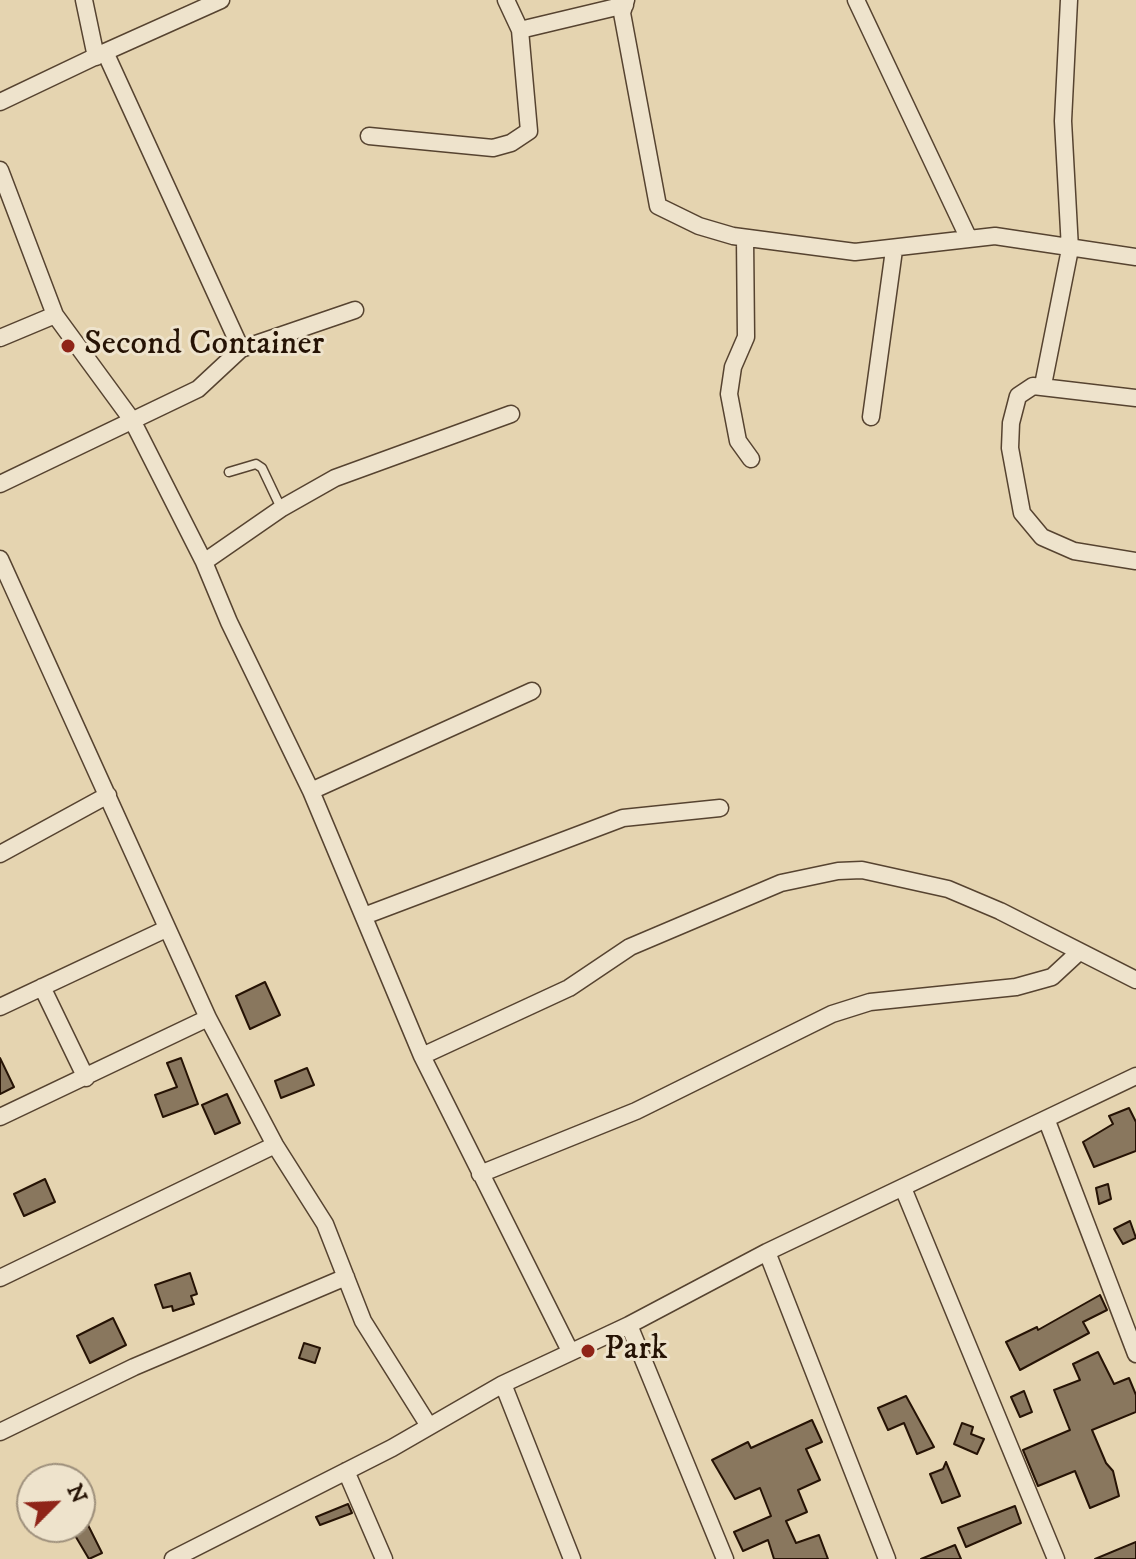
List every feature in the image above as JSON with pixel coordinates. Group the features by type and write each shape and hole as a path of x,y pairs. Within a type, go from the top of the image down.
{"street":[{"path":"84,0 101,54 241,349"},
{"path":"0,102 221,0"},
{"path":"369,136 493,148 529,131 520,30 506,0"},
{"path":"856,0 968,237"},
{"path":"1043,385 1070,249 1063,84 1069,0"},
{"path":"520,30 625,2"},
{"path":"625,2 622,13 658,206 699,226 745,238 855,252 894,250 968,237 1022,238 1070,249 1136,257"},
{"path":"0,170 55,315 132,420 204,562 229,622 311,791 422,1056 570,1351"},
{"path":"745,238 746,337 733,367 729,394 738,441 751,459"},
{"path":"871,417 894,250"},
{"path":"0,484 198,389 241,349 355,310"},
{"path":"0,338 55,315"},
{"path":"1136,398 1033,386 1018,396 1011,423 1010,448 1022,513 1042,537 1065,548 1136,561"},
{"path":"204,562 282,508 335,478 511,414"},
{"path":"0,559 208,1018 275,1145 325,1224 363,1321 429,1426"},
{"path":"311,791 532,691"},
{"path":"0,854 108,795"},
{"path":"364,916 623,818 720,808"},
{"path":"422,1056 569,988 630,947 781,883 822,874 862,870 948,889 1136,980"},
{"path":"0,1007 166,929"},
{"path":"480,1174 636,1111 832,1014 870,1002 1016,987 1052,977 1079,952"},
{"path":"42,987 86,1078"},
{"path":"0,1117 208,1018"},
{"path":"173,1559 346,1471 503,1384 629,1325 767,1252 1136,1076"},
{"path":"1047,1121 1136,1354"},
{"path":"0,1278 275,1145"},
{"path":"903,1188 1056,1559"},
{"path":"767,1252 887,1559"},
{"path":"0,1432 148,1361 346,1277"},
{"path":"629,1325 725,1559"},
{"path":"503,1384 572,1559"},
{"path":"346,1471 384,1559"}],"lane":[{"path":"229,472 256,464 262,468 282,508"}],"building":[{"path":"265,982 280,1015 250,1029 236,996"},
{"path":"0,1058 14,1087 0,1094"},
{"path":"181,1058 198,1104 163,1117 155,1095 177,1087 167,1063"},
{"path":"307,1068 314,1085 281,1098 275,1081"},
{"path":"227,1094 240,1123 215,1134 202,1105"},
{"path":"1129,1108 1136,1122 1136,1151 1094,1167 1083,1142 1113,1124 1109,1116"},
{"path":"45,1179 55,1202 24,1216 14,1194"},
{"path":"1108,1184 1111,1199 1099,1204 1096,1188"},
{"path":"1130,1221 1136,1238 1123,1244 1114,1229"},
{"path":"190,1273 197,1294 191,1296 194,1304 173,1311 172,1306 163,1308 155,1285"},
{"path":"1100,1295 1107,1310 1083,1322 1089,1333 1020,1370 1006,1342 1037,1327 1038,1330"},
{"path":"113,1318 126,1345 90,1363 77,1336"},
{"path":"304,1343 320,1348 315,1363 299,1358"},
{"path":"1098,1352 1114,1384 1129,1378 1136,1395 1136,1412 1092,1430 1106,1463 1113,1471 1119,1496 1090,1508 1075,1471 1038,1486 1023,1450 1070,1430 1054,1390 1080,1380 1073,1364"},
{"path":"1024,1391 1032,1412 1020,1417 1011,1397"},
{"path":"906,1396 934,1447 917,1454 904,1423 888,1430 878,1408"},
{"path":"812,1420 822,1442 806,1449 820,1480 798,1490 807,1512 786,1521 796,1543 819,1535 828,1559 774,1559 768,1540 743,1551 734,1532 771,1516 760,1488 735,1499 712,1460 748,1442 751,1448"},
{"path":"962,1423 973,1427 971,1434 984,1439 977,1454 954,1444"},
{"path":"946,1462 960,1496 942,1503 930,1474 943,1469"},
{"path":"348,1504 352,1513 320,1525 316,1517"},
{"path":"1015,1506 1021,1523 966,1547 958,1528"},
{"path":"96,1541 102,1553 89,1559 80,1543"},
{"path":"1136,1542 1136,1559 1095,1559"},
{"path":"955,1545 961,1559 921,1559"}],"place":[{"name":"Second Container","path":"68,346"},
{"name":"Park","path":"588,1351"}]}
